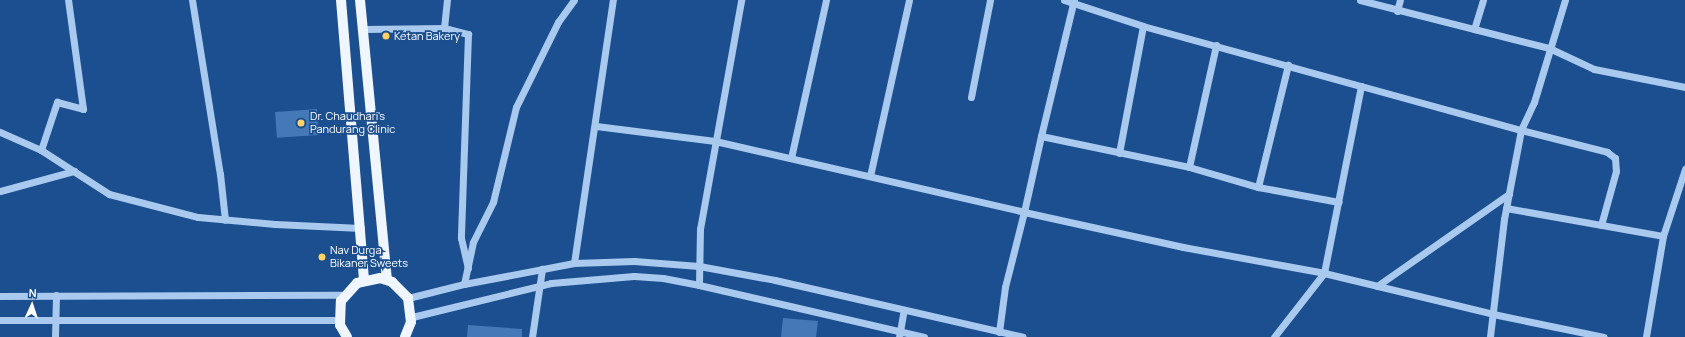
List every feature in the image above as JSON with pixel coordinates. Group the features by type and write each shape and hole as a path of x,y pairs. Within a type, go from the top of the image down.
{"main road":[{"path":"341,0 361,228 364,280"},
{"path":"360,0 387,280"},
{"path":"345,336 340,320 341,301 357,283 364,280 380,278 387,280 401,289 408,298 412,317 404,337"}],"street":[{"path":"41,150 57,102 83,109 68,0"},
{"path":"192,0 220,174 225,220"},
{"path":"444,28 447,0"},
{"path":"464,284 473,242 493,202 516,107 558,22 574,0"},
{"path":"574,263 596,126 602,62 613,0"},
{"path":"699,285 700,228 714,141 741,0"},
{"path":"791,158 826,0"},
{"path":"870,176 909,0"},
{"path":"971,97 990,0"},
{"path":"1064,0 1073,1 1143,26 1521,130 1607,152 1615,158 1616,171 1601,225"},
{"path":"1360,0 1397,11 1549,48 1594,69 1685,87"},
{"path":"1397,11 1400,0"},
{"path":"1474,29 1483,0"},
{"path":"1490,337 1506,208 1521,130 1534,102 1549,48 1565,0"},
{"path":"999,332 1005,287 1073,1"},
{"path":"1119,153 1143,26"},
{"path":"364,30 444,28 468,34 461,238 468,268"},
{"path":"1189,167 1216,45"},
{"path":"1258,187 1288,65"},
{"path":"1274,337 1324,273 1361,86"},
{"path":"596,126 714,141 1024,212 1205,251 1324,273 1493,314 1604,337"},
{"path":"0,132 41,150 109,194 198,217 361,228"},
{"path":"1041,136 1189,167 1258,187 1339,202"},
{"path":"1646,337 1663,236 1685,169"},
{"path":"0,191 74,171"},
{"path":"1377,286 1509,194"},
{"path":"1506,208 1663,236"},
{"path":"408,298 464,284 574,263 634,261 699,266 775,280 1023,337"},
{"path":"532,337 542,269"},
{"path":"412,317 540,286 579,280 634,276 663,278 699,285 900,334 924,337"},
{"path":"55,337 56,295"},
{"path":"0,296 345,295"},
{"path":"900,334 904,310"},
{"path":"0,320 55,318 340,320"}],"building":[{"path":"317,109 319,135 277,138 275,112"},
{"path":"783,318 818,321 816,337 781,337"},
{"path":"468,325 522,329 522,337 467,337"}],"place":[{"name":"Ketan Bakery","path":"386,36"},
{"name":"Dr. Chaudhari's Pandurang Clinic","path":"301,123"},
{"name":"Nav Durga Bikaner Sweets","path":"322,257"}]}
